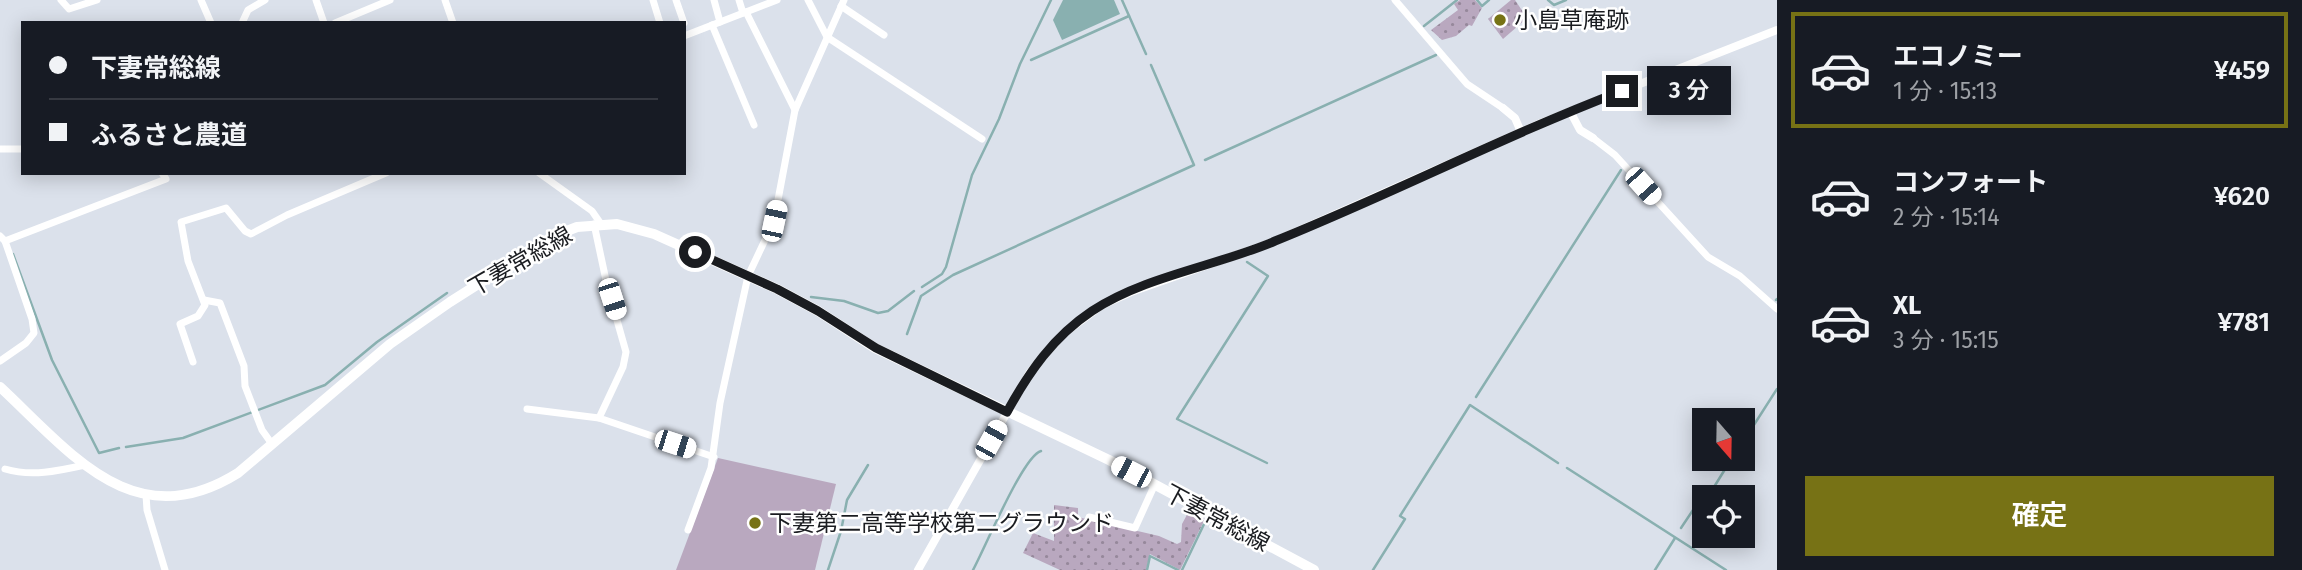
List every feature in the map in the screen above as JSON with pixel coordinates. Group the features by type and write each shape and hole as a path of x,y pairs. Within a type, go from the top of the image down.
{"main road":[{"name":"下妻常総線","path":"0,387 98,476 117,486 146,495 191,494 220,484 238,472 348,378 421,322 548,239 577,227 623,224 642,229 748,276 818,311 886,354 1155,484 1314,570"}],"street":[{"path":"61,0 69,9 97,0"},
{"path":"201,0 210,21"},
{"path":"243,21 248,10 265,0"},
{"path":"316,0 323,21"},
{"path":"339,21 390,0"},
{"path":"445,0 452,21"},
{"path":"653,0 659,21"},
{"path":"676,0 683,21"},
{"path":"714,0 716,24 754,125"},
{"path":"738,0 795,110"},
{"path":"686,36 777,0"},
{"path":"808,0 827,37 982,139"},
{"path":"1395,0 1467,84 1515,118 1521,132"},
{"path":"688,530 714,457 720,403 748,276 774,221 795,110 842,3 884,35"},
{"path":"918,570 1030,372 1069,328 1102,305 1131,292 1273,243 1570,111 1777,30"},
{"path":"1570,111 1580,130 1615,155 1708,257 1740,276 1777,309"},
{"path":"0,149 21,149"},
{"path":"0,362 26,343 34,332 32,319 2,239 166,179 163,175"},
{"path":"193,362 180,324 201,313 205,305 188,259 181,222 226,208 245,231 251,234 287,215 381,175"},
{"path":"542,175 592,211 597,224 607,285 626,352 623,367 599,418"},
{"path":"204,300 220,303 242,359 244,380 255,412 262,430 272,444"},
{"path":"527,409 599,418 714,457"},
{"path":"5,469 36,474 85,465"},
{"path":"1089,517 1135,528 1155,484"},
{"path":"146,495 146,510 165,570"}],"shaded area":[{"path":"1063,0 1114,0 1120,14 1062,40 1053,20"},
{"path":"1460,0 1475,0 1482,8 1472,26 1469,25 1456,36 1442,40 1431,30 1458,10 1454,4"},
{"path":"1511,0 1515,0 1527,18 1503,39 1488,19"},
{"name":"下妻第二高等学校第二グラウンド","path":"718,458 836,484 815,570 676,570"},
{"path":"1054,505 1078,508 1078,517 1159,536 1177,544 1181,542 1182,524 1189,511 1205,519 1180,570 1150,554 1146,570 1060,570 1023,553 1033,533 1054,541"}],"waterway":[{"path":"922,287 942,274 946,267 972,175 1051,0"},
{"path":"1122,0 1146,54"},
{"path":"1424,26 1457,0"},
{"path":"1477,0 1482,6 1489,0"},
{"path":"1548,0 1554,5 1566,0"},
{"path":"1031,60 1129,16"},
{"path":"1205,160 1436,55"},
{"path":"907,334 921,296 953,275 1194,165 1151,65"},
{"path":"1476,397 1621,170"},
{"path":"13,254 52,360 99,453 119,448"},
{"path":"1247,262 1268,276 1177,419 1267,463"},
{"path":"811,297 844,301 878,313 888,311 914,291"},
{"path":"126,447 183,438 325,385 377,342 447,293"},
{"path":"1755,423 1777,389"},
{"path":"1373,570 1405,519 1400,516 1470,405 1558,463"},
{"path":"973,570 1024,469 1041,451"},
{"path":"828,570 841,531 847,500 868,465"},
{"path":"1567,468 1726,570"},
{"path":"1681,528 1703,495 1714,487 1724,471"},
{"path":"1182,570 1206,520"},
{"path":"1655,570 1675,538"},
{"path":"1147,570 1150,556 1178,570"}],"place":[{"name":"小島草庵跡","path":"1500,20"},
{"name":"下妻第二高等学校第二グラウンド","path":"755,523"}],"route":[{"path":"695,252 777,289 896,359 1007,412 1024,380 1048,349 1069,328 1110,300 1273,243 1521,132 1622,91"}]}
